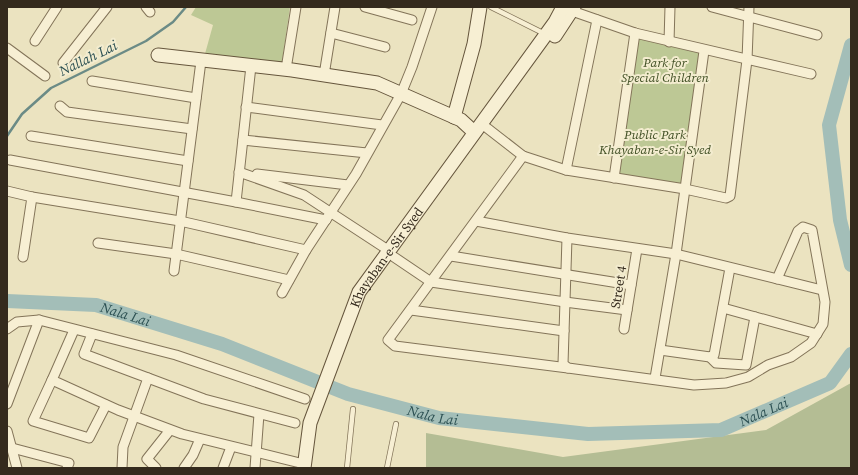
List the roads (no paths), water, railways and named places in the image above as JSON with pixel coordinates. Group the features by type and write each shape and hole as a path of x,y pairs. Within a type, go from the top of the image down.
{"main road":[{"path":"454,117 474,44 480,7"},
{"name":"Khayaban-e-Sir Syed","path":"391,254 474,132 546,34 570,8"},
{"name":"Khayaban-e-Sir Syed","path":"304,466 310,423 359,292 391,254 487,128 570,8"},
{"path":"158,55 286,70 376,83 461,120 474,132"}],"street":[{"path":"34,41 57,7"},
{"path":"63,63 107,7"},
{"path":"286,70 296,7"},
{"path":"324,75 335,7"},
{"path":"365,7 412,20"},
{"path":"282,293 306,250 348,185 367,154 382,125 402,94 432,7"},
{"path":"669,42 670,7"},
{"path":"712,7 817,35"},
{"path":"487,128 523,156 566,170 685,189 726,198 730,196 747,60 749,7"},
{"path":"570,8 597,20 635,33 811,74"},
{"path":"566,170 597,20"},
{"path":"330,33 385,47"},
{"path":"614,178 635,33"},
{"path":"7,48 45,76"},
{"path":"655,378 676,254 704,50"},
{"path":"174,271 201,61"},
{"path":"236,202 251,66"},
{"path":"92,81 196,98"},
{"path":"60,106 67,112 192,129"},
{"path":"246,107 382,125"},
{"path":"31,136 188,161"},
{"path":"243,140 367,154"},
{"path":"523,156 388,340 395,346 655,378 666,382 694,385 726,383 748,377 768,366 791,357 811,343 823,324 825,302 812,230 810,228 803,227 798,231 777,279"},
{"path":"10,160 184,194 328,216"},
{"path":"239,172 348,185"},
{"path":"239,172 304,195 328,216 391,254 431,282 627,310"},
{"path":"7,191 32,197 180,222 306,250"},
{"path":"23,257 32,197"},
{"path":"476,221 567,238 676,254 822,290"},
{"path":"567,238 563,364 568,368"},
{"path":"98,243 176,254 289,280"},
{"name":"Street 4","path":"624,329 637,249"},
{"path":"451,256 631,285"},
{"path":"710,357 714,355 715,351 730,268"},
{"path":"723,308 817,334"},
{"path":"410,310 564,331"},
{"path":"660,350 710,357 716,363 746,365 754,317"},
{"path":"7,329 16,322 39,320 176,355 305,399"},
{"path":"7,404 39,320"},
{"path":"74,330 32,421 89,438 106,405"},
{"path":"92,334 84,354 204,399 295,423"},
{"path":"122,468 123,447 148,378"},
{"path":"52,380 106,405 170,430 304,466"},
{"path":"255,468 259,414"},
{"path":"156,468 147,459 170,430"},
{"path":"7,431 17,468"},
{"path":"184,468 193,455 200,439"},
{"path":"223,468 231,447"},
{"path":"12,448 69,463 68,468"}],"lane":[{"path":"491,7 546,34"},
{"path":"347,468 353,408"},
{"path":"388,468 396,424"}],"waterway":[{"name":"Nallah Lai","path":"7,136 22,114 51,88 146,41 173,22 186,7"},
{"name":"Nala Lai","path":"851,45 829,125 840,220 851,265"},
{"name":"Nala Lai","path":"7,301 96,305 222,344 348,394 439,418 588,434 721,430 830,383 851,354"}],"park label":[{"name":"Park for Special Children","path":"665,70"},
{"name":"Public Park Khayaban-e-Sir Syed","path":"655,142"}]}
